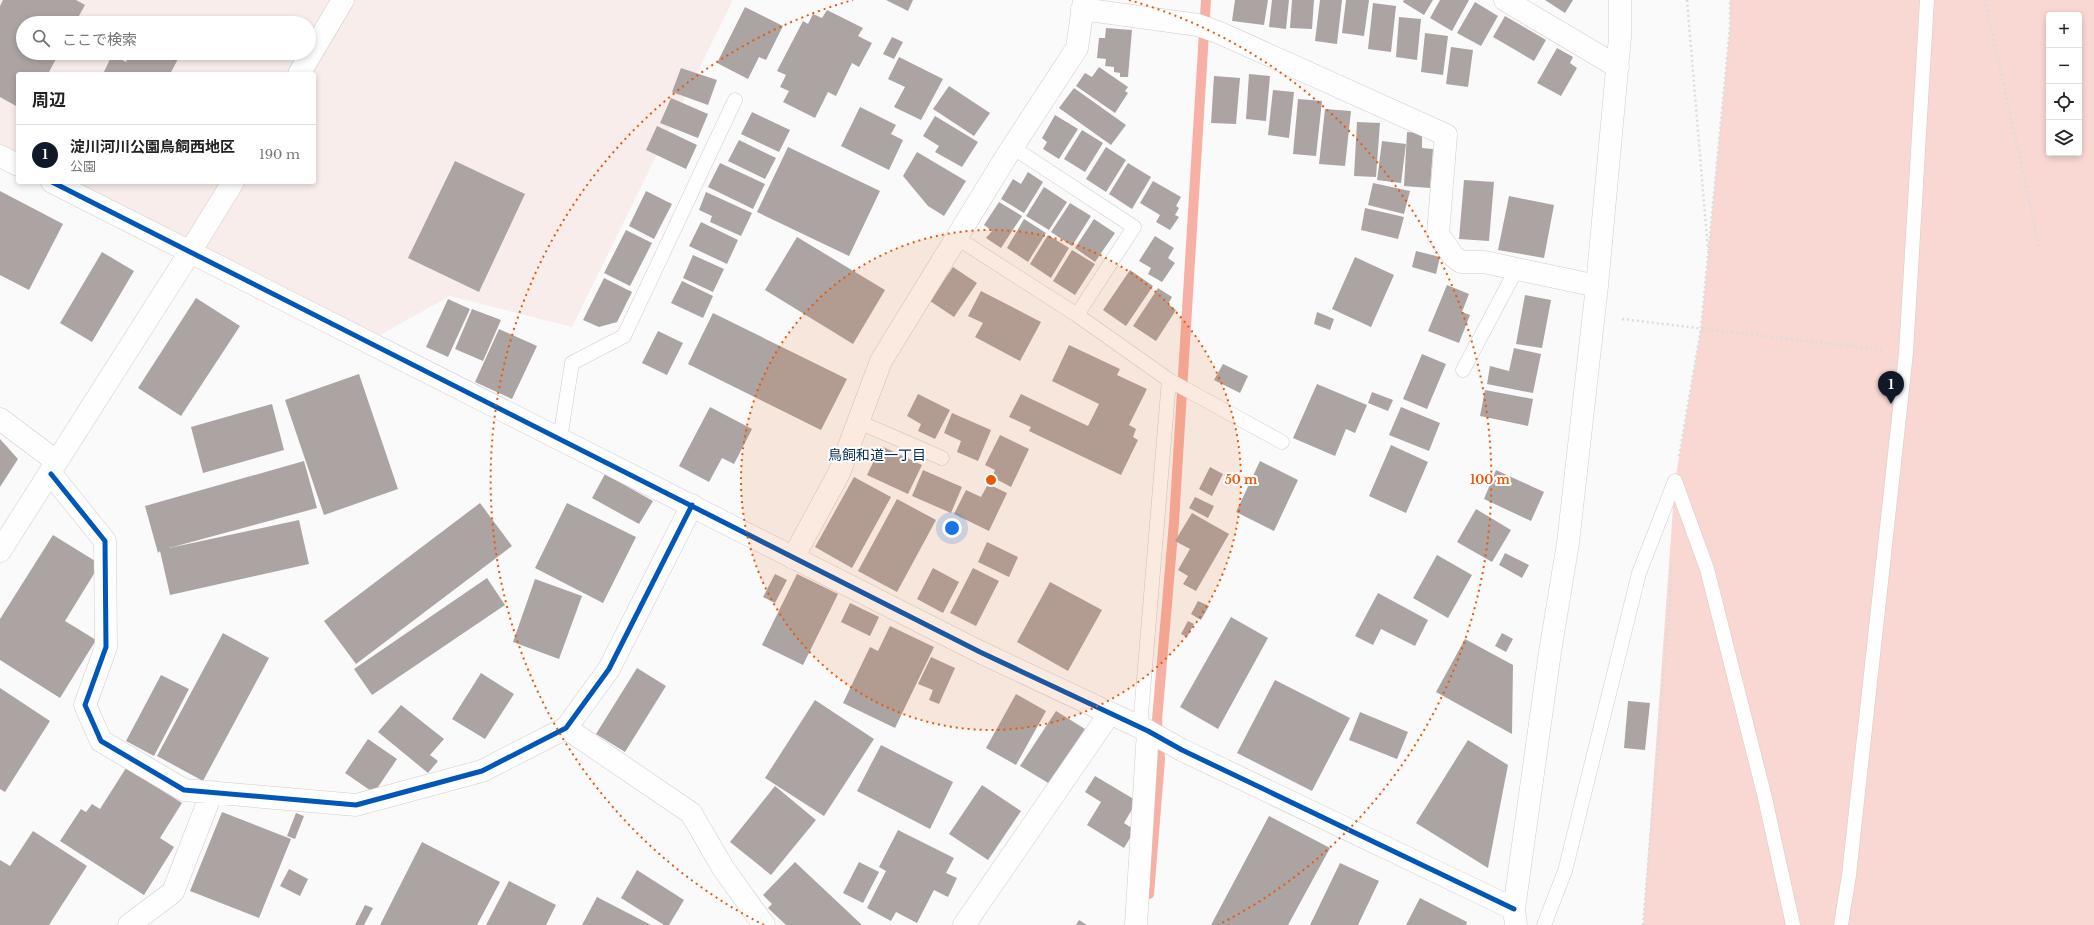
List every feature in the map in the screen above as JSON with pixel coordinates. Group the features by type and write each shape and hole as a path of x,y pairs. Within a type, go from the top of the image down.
{"street":[{"path":"316,46 344,0"},
{"path":"1505,0 1618,67"},
{"path":"56,184 980,652 1144,729 1182,750 1515,917 1550,652 1568,543 1594,316 1618,67 1620,0"},
{"path":"793,558 839,473 881,362 1012,146 1076,48 1083,4 1198,25 1220,33 1446,135 1438,234 1454,256 1461,262 1484,262 1597,286"},
{"path":"300,72 308,60"},
{"path":"0,156 16,164"},
{"path":"0,551 54,468 232,184"},
{"path":"0,419 54,468 105,541 106,647 85,705 101,741 184,790 356,805 482,771 566,728 609,670 692,505"},
{"path":"964,925 1110,713"},
{"path":"566,728 691,813 723,868 764,925"},
{"path":"1136,925 1144,729"},
{"path":"129,925 173,892 212,792"}],"lane":[{"path":"1841,925 1849,875 1906,353 1927,0"},
{"path":"560,438 572,363 624,336 735,100"},
{"path":"1012,146 1134,228 1077,315"},
{"path":"957,238 1077,315 1169,380 1282,442"},
{"path":"1463,370 1517,268"},
{"path":"1144,729 1169,380"},
{"path":"859,422 942,458"},
{"path":"1544,925 1565,871 1640,573 1675,481 1707,569 1765,798 1793,925"}],"path":[{"path":"1687,0 1709,259"},
{"path":"1985,0 2039,246"},
{"path":"1594,316 1906,353"}],"shaded area":[{"path":"0,0 733,0 572,327 450,296 380,335 81,184 316,184 316,72 16,72 16,151 0,143"},
{"path":"1730,0 2094,0 2094,925 1643,925 1675,481 1701,328 1730,26"}],"building":[{"path":"3,0 76,0 85,5 79,16 16,16 16,60 55,60 49,72 16,72 16,106 0,97 0,6"},
{"path":"886,0 913,0 908,11"},
{"path":"1235,0 1268,0 1264,25 1232,21"},
{"path":"1272,0 1289,0 1286,29 1269,27"},
{"path":"1292,0 1314,0 1312,29 1290,28"},
{"path":"1320,0 1342,0 1337,44 1315,41"},
{"path":"1346,0 1369,0 1364,36 1342,33"},
{"path":"1404,0 1433,0 1424,15 1403,2"},
{"path":"1440,0 1469,0 1452,31 1430,18"},
{"path":"1545,0 1573,0 1565,13"},
{"path":"1475,2 1498,16 1481,46 1457,33"},
{"path":"1373,3 1396,6 1391,52 1368,49"},
{"path":"745,7 783,26 766,60 759,57 748,79 717,63"},
{"path":"827,10 863,28 858,36 872,43 859,67 852,63 836,96 828,92 815,118 783,102 789,91 780,87 786,75 777,71 803,21 808,24 813,14 822,18"},
{"path":"1505,16 1546,40 1534,61 1493,37"},
{"path":"1399,17 1421,19 1417,60 1396,57"},
{"path":"1106,28 1132,30 1128,77 1120,77 1120,73 1114,72 1114,67 1105,66 1106,59 1097,58 1099,38 1105,38"},
{"path":"1425,33 1448,36 1443,75 1421,72"},
{"path":"892,37 903,42 894,59 883,54"},
{"path":"1451,47 1473,50 1468,87 1446,84"},
{"path":"1557,48 1573,57 1570,63 1577,68 1561,96 1537,83"},
{"path":"899,57 943,79 921,120 894,107 905,87 888,79"},
{"path":"110,60 122,60 126,62 127,60 177,60 171,72 104,72"},
{"path":"1099,67 1128,87 1125,91 1128,93 1115,113 1076,86 1085,73 1092,77"},
{"path":"681,68 717,80 708,105 672,92"},
{"path":"1249,74 1270,76 1266,121 1246,119"},
{"path":"1214,76 1240,78 1236,124 1211,123"},
{"path":"949,86 990,113 974,136 933,109"},
{"path":"1074,88 1126,125 1111,145 1059,108"},
{"path":"1273,90 1294,92 1289,138 1268,135"},
{"path":"671,98 708,114 698,138 660,123"},
{"path":"1298,99 1322,101 1316,156 1293,154"},
{"path":"860,107 896,125 891,134 903,140 889,170 841,146"},
{"path":"1325,109 1351,111 1345,166 1319,164"},
{"path":"752,112 790,130 779,152 741,134"},
{"path":"1055,115 1078,129 1059,159 1043,149 1047,142 1042,138"},
{"path":"935,116 978,142 962,167 935,152 939,146 923,136"},
{"path":"1357,122 1380,123 1376,177 1354,176"},
{"path":"657,126 697,145 686,169 646,150"},
{"path":"1082,130 1103,143 1085,172 1064,159"},
{"path":"1407,132 1422,133 1422,148 1433,149 1430,188 1404,186"},
{"path":"739,140 776,158 765,179 728,161"},
{"path":"1382,141 1406,144 1401,183 1377,180"},
{"path":"788,147 880,191 849,256 757,212"},
{"path":"1106,147 1126,160 1106,192 1086,179"},
{"path":"917,152 966,181 944,216 928,206 903,176"},
{"path":"455,161 525,194 479,292 408,258"},
{"path":"720,163 765,184 753,209 708,187"},
{"path":"1128,163 1151,177 1132,209 1109,194"},
{"path":"1028,172 1043,182 1024,213 1001,199 1013,179 1021,184"},
{"path":"1464,180 1494,182 1489,241 1459,239"},
{"path":"1153,181 1181,197 1176,206 1179,208 1175,215 1179,217 1170,230 1156,222 1160,215 1140,203"},
{"path":"1373,183 1410,191 1404,214 1368,205"},
{"path":"1044,187 1067,202 1049,230 1026,216"},
{"path":"0,191 63,224 29,290 0,275"},
{"path":"646,191 672,204 654,239 629,226"},
{"path":"706,192 752,213 741,236 710,222 712,216 699,210"},
{"path":"1509,196 1554,205 1544,258 1498,250"},
{"path":"999,202 1022,216 1001,248 986,238 992,231 984,225"},
{"path":"1070,203 1091,216 1072,246 1051,232"},
{"path":"1365,208 1404,217 1398,239 1361,230"},
{"path":"1024,219 1046,233 1028,262 1007,248"},
{"path":"1094,219 1115,233 1095,262 1075,248"},
{"path":"701,222 738,240 727,264 689,246"},
{"path":"626,230 652,243 630,286 604,273"},
{"path":"1048,235 1069,248 1051,278 1030,264"},
{"path":"1155,236 1174,248 1168,258 1175,263 1162,282 1148,274 1151,268 1139,261"},
{"path":"797,237 885,290 853,344 765,290"},
{"path":"1072,250 1095,264 1075,295 1053,281"},
{"path":"1416,251 1440,257 1436,274 1412,267"},
{"path":"102,252 134,271 92,342 60,323"},
{"path":"693,255 724,269 713,292 683,278"},
{"path":"1355,257 1394,275 1371,327 1332,309"},
{"path":"953,267 977,283 954,317 930,301"},
{"path":"1130,270 1153,286 1126,326 1103,310"},
{"path":"604,278 632,292 617,322 599,327 583,320"},
{"path":"682,281 713,296 703,318 671,303"},
{"path":"1447,285 1469,294 1462,312 1470,315 1459,343 1428,331"},
{"path":"1158,288 1172,297 1168,304 1176,310 1156,341 1133,326"},
{"path":"981,291 1041,322 1020,361 975,337 983,323 968,316"},
{"path":"1525,295 1551,300 1542,348 1516,344"},
{"path":"196,298 240,326 181,416 138,388"},
{"path":"448,299 470,309 448,357 426,347"},
{"path":"472,309 501,320 483,361 455,349"},
{"path":"1317,312 1334,319 1330,330 1314,324"},
{"path":"713,313 847,379 821,430 688,364"},
{"path":"499,329 537,346 512,399 475,382"},
{"path":"658,331 683,343 667,375 642,363"},
{"path":"1069,345 1120,369 1117,375 1147,389 1129,425 1136,429 1133,437 1138,440 1121,475 1029,431 1031,427 1009,417 1021,394 1088,426 1099,404 1052,381"},
{"path":"1514,348 1541,354 1533,393 1487,384 1490,366 1509,371"},
{"path":"1422,354 1446,364 1427,409 1403,399"},
{"path":"1223,364 1248,376 1240,393 1214,380"},
{"path":"359,374 398,489 324,515 285,400"},
{"path":"1317,384 1367,405 1355,433 1346,429 1335,456 1293,438"},
{"path":"1485,390 1533,399 1528,426 1480,416"},
{"path":"1372,392 1393,400 1388,411 1368,403"},
{"path":"918,394 950,410 935,439 918,431 921,424 907,416"},
{"path":"272,404 284,450 203,473 191,427"},
{"path":"710,407 752,429 734,464 722,458 709,482 679,466"},
{"path":"1401,407 1440,423 1429,451 1389,435"},
{"path":"952,413 991,430 978,461 957,452 961,441 944,433"},
{"path":"1000,435 1029,449 1011,487 992,477 995,470 985,465"},
{"path":"0,439 18,459 0,487"},
{"path":"1391,445 1428,462 1406,513 1369,496"},
{"path":"881,446 922,465 908,494 867,475"},
{"path":"304,461 317,508 169,548 299,520 309,564 170,595 160,551 158,553 145,506"},
{"path":"1260,461 1298,480 1274,531 1236,512"},
{"path":"1210,467 1223,474 1212,496 1199,489"},
{"path":"923,470 962,487 951,513 912,496"},
{"path":"1496,470 1544,492 1531,521 1484,499"},
{"path":"605,474 653,501 639,524 592,498"},
{"path":"854,477 891,497 852,568 815,547"},
{"path":"988,484 1007,493 989,531 954,514 966,490 981,497"},
{"path":"1195,497 1214,506 1208,518 1189,508"},
{"path":"897,499 936,520 897,592 858,571"},
{"path":"480,503 512,546 356,664 324,621"},
{"path":"567,503 636,537 603,603 535,568"},
{"path":"1476,509 1511,530 1492,562 1457,542"},
{"path":"1192,513 1229,534 1196,591 1183,584 1188,576 1178,570 1190,549 1175,541"},
{"path":"53,535 100,564 65,621 96,640 60,698 0,660 0,619"},
{"path":"987,542 1018,557 1009,577 978,562"},
{"path":"1505,553 1529,565 1522,578 1499,565"},
{"path":"1437,555 1472,575 1448,618 1413,598"},
{"path":"933,568 959,582 943,613 917,599"},
{"path":"973,568 999,581 976,626 950,613"},
{"path":"775,574 787,580 775,603 763,597"},
{"path":"797,574 838,594 803,665 762,645"},
{"path":"487,578 505,605 372,695 354,669"},
{"path":"535,579 582,596 559,659 513,642"},
{"path":"1050,582 1102,610 1068,671 1017,642"},
{"path":"1378,593 1428,620 1415,646 1381,629 1373,645 1355,636"},
{"path":"1198,601 1209,606 1201,620 1191,614"},
{"path":"850,603 879,617 870,636 841,622"},
{"path":"1231,617 1268,638 1218,729 1180,707"},
{"path":"1188,621 1194,624 1187,637 1181,634"},
{"path":"890,626 934,647 895,728 843,703 870,647 878,651"},
{"path":"223,633 269,658 203,781 157,756"},
{"path":"1502,633 1513,639 1506,652 1495,646"},
{"path":"1465,639 1513,665 1512,734 1436,692"},
{"path":"931,657 955,668 939,704 929,700 933,690 918,684"},
{"path":"637,668 666,686 625,752 596,734"},
{"path":"481,673 514,694 485,739 452,719"},
{"path":"161,675 189,689 154,756 126,741"},
{"path":"1275,680 1350,718 1312,791 1237,753"},
{"path":"0,688 50,721 5,792 0,789"},
{"path":"1016,694 1046,711 1016,765 986,748"},
{"path":"815,700 874,739 824,816 765,778"},
{"path":"1628,701 1650,703 1645,750 1624,748"},
{"path":"401,705 444,739 430,755 438,761 428,773 378,732"},
{"path":"1056,711 1085,729 1050,784 1020,766"},
{"path":"1360,712 1408,732 1397,759 1349,740"},
{"path":"368,739 397,759 374,793 345,773"},
{"path":"1468,740 1508,765 1488,868 1416,823"},
{"path":"881,745 953,782 930,829 857,791"},
{"path":"126,768 182,803 160,838 174,847 144,895 60,841 81,809 86,812 92,804 100,809"},
{"path":"1095,776 1137,801 1124,823 1135,830 1124,848 1087,825 1101,802 1085,792"},
{"path":"982,785 1021,811 988,860 949,834"},
{"path":"775,786 816,820 771,875 730,842"},
{"path":"222,812 291,839 259,918 190,891"},
{"path":"296,813 304,816 295,839 287,836"},
{"path":"1269,816 1330,848 1288,925 1211,925"},
{"path":"898,830 954,858 946,873 957,878 948,897 934,890 917,923 896,912 891,921 867,908 886,871 879,867"},
{"path":"33,831 87,866 49,925 0,925 0,860 10,866"},
{"path":"422,842 500,882 477,925 380,925"},
{"path":"795,862 862,925 786,925 768,908 772,904 763,895"},
{"path":"859,862 879,872 863,903 843,893"},
{"path":"1340,863 1379,881 1358,925 1310,925"},
{"path":"289,869 308,879 300,896 280,886"},
{"path":"637,870 684,900 669,925 664,925 621,898"},
{"path":"509,881 556,905 546,925 486,925"},
{"path":"597,897 651,925 582,925"},
{"path":"1420,898 1467,922 1466,925 1406,925"},
{"path":"365,905 373,908 364,925 355,925"},
{"path":"1079,920 1087,925 1076,925"}],"waterway":[{"path":"1149,894 1160,759 1157,720 1174,522 1206,0"}],"cycle path":[{"path":"56,184 980,652 1148,731 1182,750 1514,909"},
{"path":"51,474 105,541 106,647 85,705 101,741 184,790 356,805 482,771 566,728 609,669 692,505"}],"place":[{"name":"淀川河川公園鳥飼西地区","path":"1891,404"}],"district":[{"name":"鳥飼和道一丁目","path":"877,455"}]}
